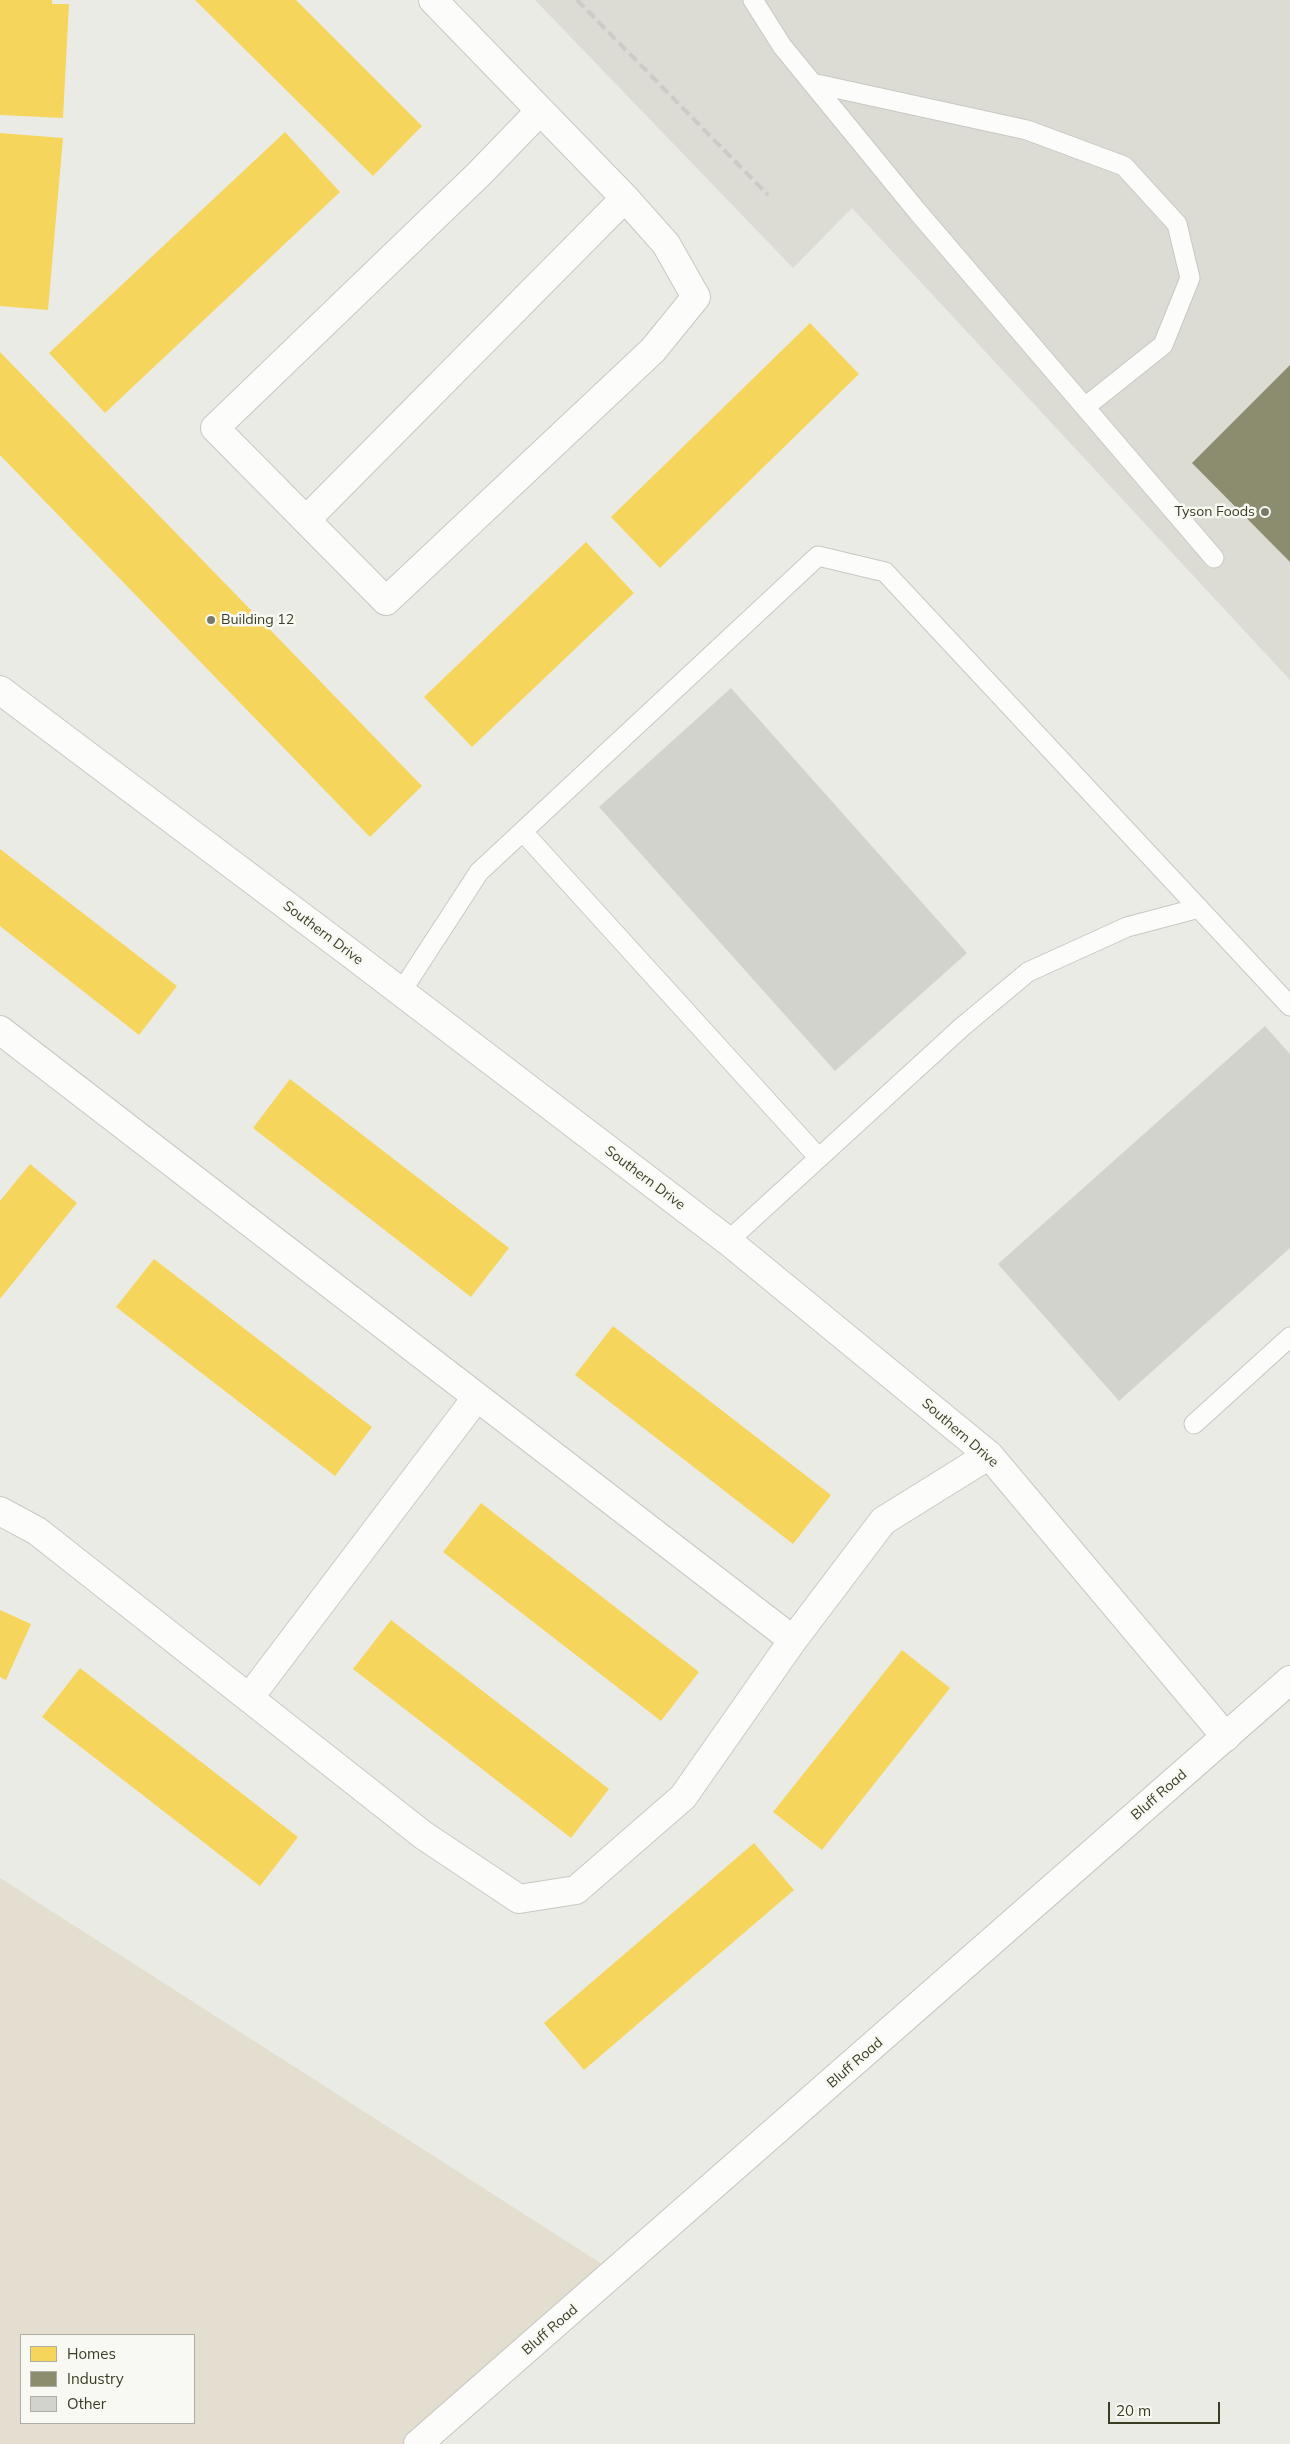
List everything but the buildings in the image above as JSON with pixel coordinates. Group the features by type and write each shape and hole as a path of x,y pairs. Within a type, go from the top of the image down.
{"street":[{"path":"433,0 539,112 625,198 666,244 696,297 653,350 386,601 215,428 479,174 539,112"},
{"path":"306,520 625,198"},
{"name":"Southern Drive","path":"0,690 728,1241 989,1455 1226,1737"},
{"path":"0,1030 793,1640"},
{"path":"249,1698 477,1397"},
{"path":"0,1511 37,1531 423,1835 519,1899 576,1890 683,1797 793,1640 884,1521 989,1455"},
{"name":"Bluff Road","path":"418,2444 1290,1680"}],"lane":[{"path":"752,0 782,46 917,211 1214,558"},
{"path":"812,83 1027,130 1124,166 1178,224 1190,278 1163,345 1085,407"},
{"path":"400,992 479,872 818,556 885,572 1290,1006"},
{"path":"522,832 819,1158"},
{"path":"728,1241 962,1027 1028,972 1127,926 1199,908"},
{"path":"1194,1424 1290,1337"}],"shaded area":[{"path":"535,0 1290,0 1290,680 852,208 793,268"},
{"path":"0,1878 616,2273 418,2444 0,2444"}],"railway":[{"path":"577,0 768,195"}],"place":[{"name":"Tyson Foods","path":"1265,512"},
{"name":"Building 12","path":"211,620"}]}
